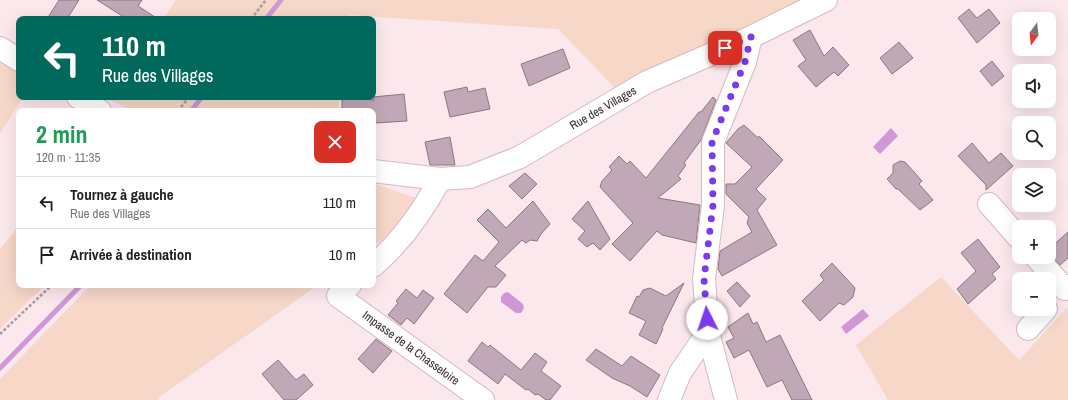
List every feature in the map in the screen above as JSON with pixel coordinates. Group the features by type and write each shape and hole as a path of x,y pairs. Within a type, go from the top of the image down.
{"street":[{"name":"Rue des Villages","path":"376,171 440,179 470,177 520,157 647,82 751,37 826,0"},
{"path":"726,400 708,332 704,279 713,205 712,142 745,62 751,37"},
{"path":"0,48 16,58"},
{"path":"83,100 95,108"},
{"path":"376,263 384,256 425,207 440,179"},
{"path":"989,204 1012,230"},
{"path":"1043,264 1066,287 1056,298"},
{"name":"Impasse de la Chasseloire","path":"344,290 483,400"},
{"path":"1028,329 1040,316"},
{"path":"669,400 680,373 708,332"}],"path":[{"path":"253,16 266,0"},
{"path":"180,108 187,100"},
{"path":"0,334 49,288"}],"shaded area":[{"path":"176,0 807,0 617,90 558,29 348,15 165,16"},
{"path":"0,61 16,71 16,100 21,100 0,134"},
{"path":"110,100 340,100 338,108 127,108"},
{"path":"891,128 898,136 880,154 873,147"},
{"path":"376,184 421,200 399,228 376,244"},
{"path":"16,230 16,288 42,288 0,329 0,249"},
{"path":"941,277 1019,360 1067,308 1068,400 888,400 856,345"},
{"path":"88,288 314,288 158,398 160,400 0,400 0,379"},
{"path":"508,292 523,304 524,308 521,313 516,313 501,302 501,297 504,293"},
{"path":"863,309 869,316 846,334 841,327"}],"building":[{"path":"59,0 79,0 69,16 49,16"},
{"path":"97,0 142,0 138,6 153,16 122,16"},
{"path":"969,9 977,18 989,9 1000,23 977,43 958,18"},
{"path":"810,30 824,56 833,47 849,65 838,76 834,72 816,87 798,66 806,60 793,40"},
{"path":"899,42 913,58 892,74 880,58"},
{"path":"563,49 570,68 529,86 521,64"},
{"path":"992,61 1004,76 992,86 980,71"},
{"path":"467,87 468,92 485,88 490,109 450,117 444,92"},
{"path":"404,94 407,121 376,123 376,108 342,108 342,100 376,100 376,97"},
{"path":"713,97 716,100 701,140 684,163 686,165 678,176 681,179 658,198 700,205 696,243 662,235 657,231 630,261 612,244 633,223 600,187 602,181 612,170 609,167 619,156 627,164 630,161 646,178 699,112 701,112"},
{"path":"744,125 758,138 759,136 783,160 756,189 766,199 757,210 777,245 722,276 718,269 720,251 752,232 747,223 749,217 726,194 726,184 735,184 752,167 726,143 738,129"},
{"path":"450,137 455,165 430,165 425,142"},
{"path":"972,143 989,163 1001,153 1013,166 986,190 986,185 958,156"},
{"path":"900,161 905,162 922,181 919,184 933,200 920,210 887,179 893,173 893,165"},
{"path":"525,173 537,184 522,199 509,186"},
{"path":"533,201 550,224 537,241 530,240 526,243 522,240 495,266 506,275 496,287 488,287 467,313 444,294 475,255 483,261 499,242 477,220 488,209 506,228"},
{"path":"588,201 610,239 600,250 593,243 587,247 578,239 585,231 572,219"},
{"path":"1068,232 1068,258 1060,265 1056,261 1056,243"},
{"path":"978,239 1000,267 992,274 996,279 968,304 957,289 976,271 961,253"},
{"path":"832,263 855,288 853,297 844,305 839,303 820,321 802,301 824,280 820,275"},
{"path":"737,282 750,296 740,307 727,291"},
{"path":"684,283 662,328 663,329 656,344 639,335 646,321 629,313 637,296 639,297 643,290 650,288 666,296"},
{"path":"406,289 417,298 423,290 434,298 414,324 407,318 401,325 388,315 398,303 396,301"},
{"path":"748,313 753,324 757,322 766,342 780,335 812,400 792,400 782,380 767,387 749,350 734,358 726,342 734,338 728,327"},
{"path":"376,339 392,351 373,373 358,359"},
{"path":"482,342 488,347 490,345 521,370 535,353 547,362 541,371 561,386 550,400 546,400 538,394 535,395 528,389 526,390 505,374 498,384 468,361"},
{"path":"596,349 622,366 631,356 660,375 647,397 630,386 612,378 586,360"},
{"path":"278,360 296,380 304,374 313,385 296,400 284,400 262,374"}],"waterway":[{"path":"268,16 281,0"},
{"path":"193,108 200,100"},
{"path":"0,368 78,288"}],"route":[{"path":"707,319 704,279 713,205 712,142 745,62 751,37 725,48"}]}
